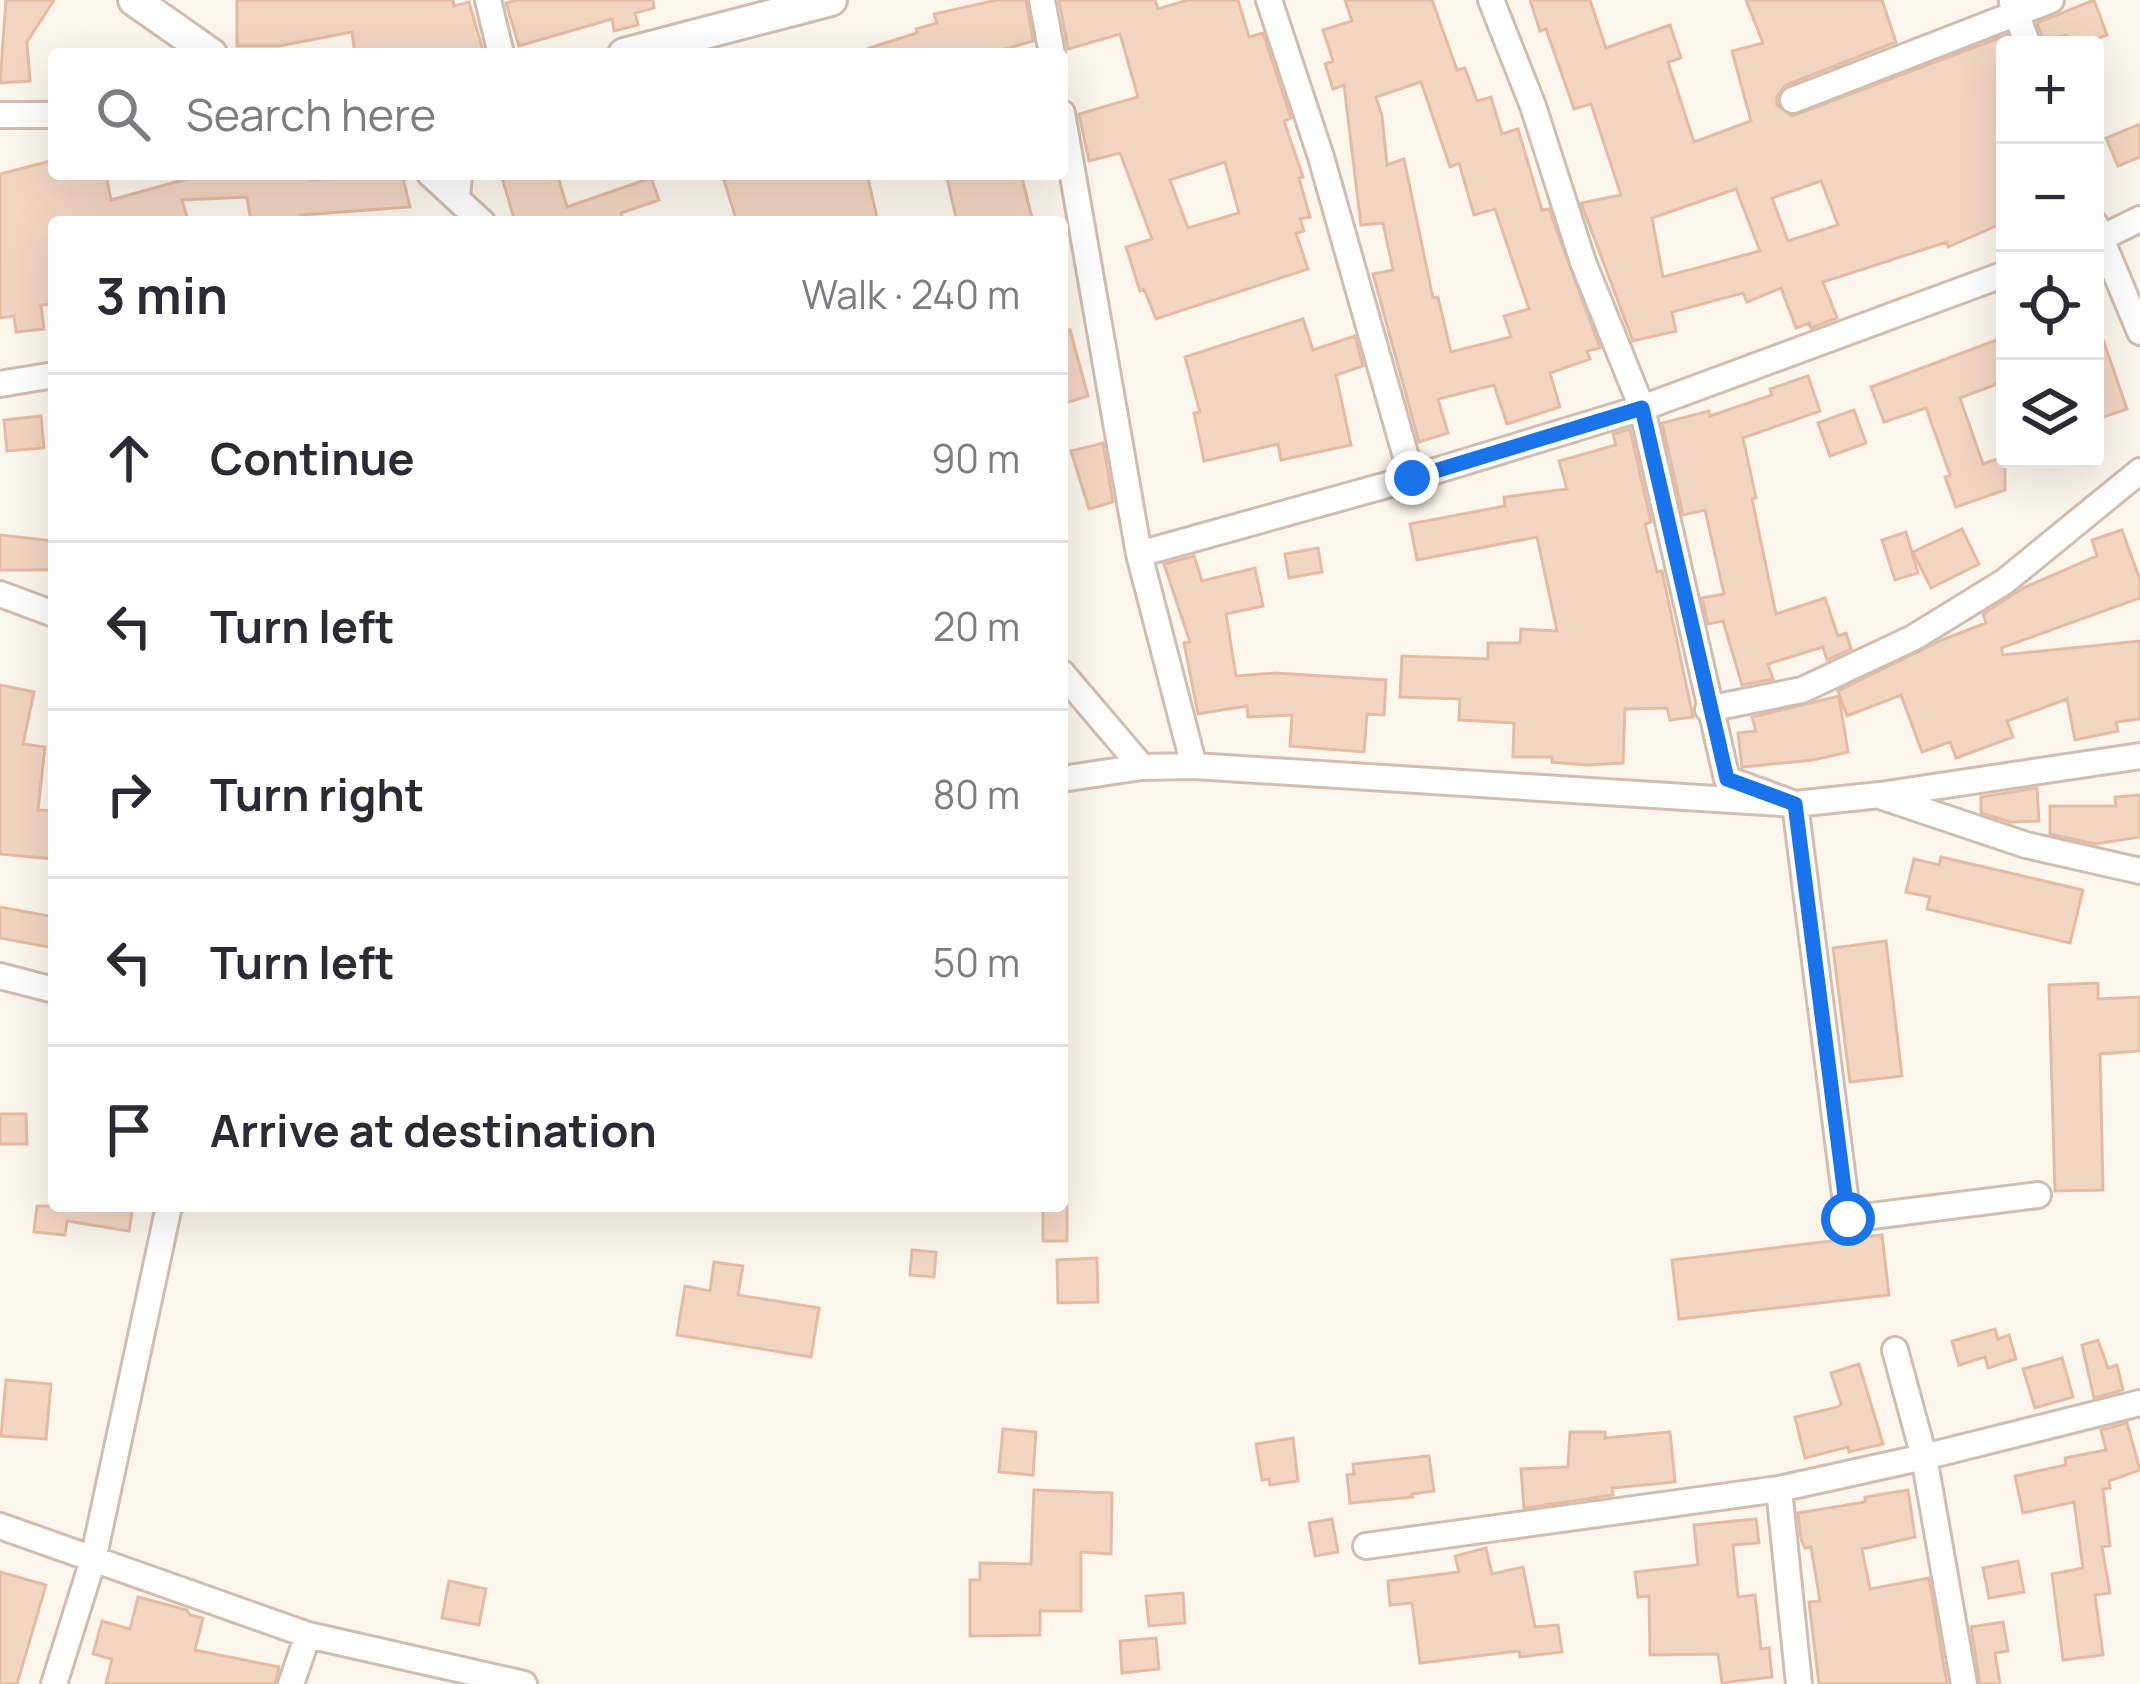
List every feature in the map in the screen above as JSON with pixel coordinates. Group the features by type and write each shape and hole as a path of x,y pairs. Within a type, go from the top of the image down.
{"street":[{"path":"134,0 202,48"},
{"path":"488,0 500,48"},
{"path":"647,48 832,0"},
{"path":"1042,0 1051,48"},
{"path":"1269,0 1322,157 1412,478"},
{"path":"1491,0 1533,106 1582,262 1642,408 1727,779 1795,804"},
{"path":"1793,100 2014,7 2050,0"},
{"path":"2014,7 2025,36"},
{"path":"0,115 48,115"},
{"path":"1068,147 1139,554 1194,766"},
{"path":"458,186 478,216"},
{"path":"2104,232 2140,219"},
{"path":"2104,250 2140,332"},
{"path":"1139,554 1642,408 1996,277"},
{"path":"0,384 48,376"},
{"path":"1708,709 1802,690 1913,638 2005,582 2140,472"},
{"path":"0,595 48,612"},
{"path":"1068,680 1142,767"},
{"path":"1068,778 1142,767 1194,766 1795,804 2140,756"},
{"path":"1880,795 2026,845 2140,871"},
{"path":"1795,804 1848,1219 2038,1195"},
{"path":"0,976 48,988"},
{"path":"54,1684 92,1560 168,1212"},
{"path":"1895,1350 1924,1457 1964,1684"},
{"path":"1366,1546 1779,1489 2140,1402"},
{"path":"1779,1489 1799,1684"},
{"path":"0,1526 308,1635 442,1675 524,1684"},
{"path":"291,1684 308,1635"}],"building":[{"path":"6,0 54,0 27,42 30,81 0,83"},
{"path":"237,0 453,0 454,6 469,2 482,48 354,48 352,32 279,46 237,46"},
{"path":"653,0 654,8 635,13 638,25 614,31 612,19 519,46 506,3"},
{"path":"997,0 1026,0 1033,41 1009,48 869,48 937,23 934,14"},
{"path":"1059,0 1155,0 1158,9 1188,0 1238,0 1249,37 1263,33 1291,118 1284,121 1303,177 1299,178 1310,217 1300,219 1304,231 1296,233 1308,269 1156,319 1144,289 1140,291 1126,247 1152,239 1120,153 1089,161 1079,114 1138,97 1120,34 1068,49","holes":["1225,162 1239,213 1188,228 1170,180"]},
{"path":"1345,0 1432,0 1457,70 1465,68 1477,101 1491,97 1502,134 1518,129 1542,210 1549,209 1600,348 1587,351 1590,359 1550,373 1560,407 1507,424 1494,385 1438,399 1448,433 1419,442 1373,274 1393,270 1383,223 1361,225 1344,85 1333,89 1325,64 1333,61 1323,30 1352,21","holes":["1421,82 1450,167 1459,163 1474,215 1495,209 1529,309 1504,316 1511,337 1451,352 1438,297 1433,298 1404,159 1387,165 1376,97"]},
{"path":"1530,0 1590,0 1606,48 1670,25 1681,58 1668,62 1694,142 1751,121 1732,51 1763,43 1746,0 1882,0 1896,42 1786,85 1777,96 1777,105 1792,116 1996,39 1996,226 1948,247 1947,242 1823,282 1837,318 1811,328 1809,323 1796,328 1781,288 1747,302 1743,293 1672,312 1676,331 1633,341 1581,203 1621,195 1591,104 1574,109 1546,29 1540,31","holes":["1821,181 1838,225 1788,241 1772,198","1736,189 1760,251 1663,277 1652,218"]},
{"path":"2094,0 2107,35 2042,36 2037,23"},
{"path":"2140,124 2140,157 2118,166 2106,138"},
{"path":"48,162 48,180 107,180 111,200 183,180 403,180 410,207 250,216 247,197 182,200 187,216 48,216 48,304 41,305 44,329 16,332 14,316 0,318 0,174"},
{"path":"503,180 559,180 567,207 652,180 659,200 622,216 513,216"},
{"path":"724,180 868,180 877,216 735,216"},
{"path":"947,180 1022,180 1032,216 956,216"},
{"path":"1303,319 1313,350 1355,336 1363,366 1336,375 1351,445 1281,460 1278,444 1204,461 1194,413 1200,412 1185,357"},
{"path":"1068,330 1088,396 1068,402"},
{"path":"1996,340 1996,384 1960,398 1983,464 1996,459 1996,468 2005,468 2005,490 1956,507 1926,408 1884,422 1871,387"},
{"path":"2104,342 2127,409 2104,417"},
{"path":"1808,376 1820,411 1743,438 1756,498 1752,499 1776,614 1825,598 1838,636 1846,633 1851,649 1827,660 1823,647 1768,664 1773,679 1742,685 1723,621 1708,624 1702,598 1724,594 1705,510 1683,515 1662,423 1709,411 1710,416 1772,395 1770,389"},
{"path":"1854,410 1866,443 1830,456 1818,423"},
{"path":"41,416 44,448 7,451 4,420"},
{"path":"1630,429 1651,522 1645,524 1657,572 1662,571 1693,717 1670,720 1667,708 1625,709 1623,763 1587,765 1552,762 1552,757 1513,757 1514,723 1459,720 1460,699 1400,697 1402,656 1488,659 1488,643 1520,643 1521,629 1557,631 1537,537 1417,560 1410,524 1505,506 1504,497 1567,489 1559,461 1616,445 1613,434"},
{"path":"1103,443 1113,502 1089,509 1071,451"},
{"path":"1962,529 1979,564 1931,588 1913,552"},
{"path":"2122,530 2140,580 2140,598 2001,648 2003,655 2140,641 2140,719 2116,722 2118,731 2075,740 2067,699 2007,721 2013,737 1956,758 1950,742 1922,752 1901,695 1847,716 1838,691 1986,623 1983,614 2023,588 2097,556 2092,540"},
{"path":"1906,532 1918,573 1895,580 1882,540"},
{"path":"0,535 48,540 48,570 0,570"},
{"path":"1318,548 1322,572 1289,578 1285,554"},
{"path":"1194,556 1202,581 1255,568 1263,606 1226,614 1236,676 1275,673 1386,680 1384,715 1367,714 1364,752 1290,746 1292,715 1248,717 1247,706 1198,714 1184,643 1190,642 1164,564"},
{"path":"0,685 34,692 23,744 45,747 38,810 48,811 48,858 0,854"},
{"path":"1839,696 1848,752 1742,767 1738,733 1756,731 1752,717"},
{"path":"2037,788 2039,821 2010,822 1981,813 1981,797"},
{"path":"2140,795 2140,837 2095,844 2050,834 2050,806 2116,806 2115,797"},
{"path":"1941,857 2083,890 2070,943 1927,909 1930,897 1906,892 1914,859 1939,865"},
{"path":"0,907 48,916 48,947 0,938"},
{"path":"1886,941 1902,1076 1850,1082 1833,948"},
{"path":"2098,983 2098,999 2140,997 2140,1051 2100,1054 2103,1190 2055,1191 2049,985"},
{"path":"0,1114 26,1114 27,1144 0,1144"},
{"path":"37,1206 48,1206 48,1212 132,1212 129,1231 67,1221 65,1235 34,1232"},
{"path":"1043,1212 1067,1212 1067,1241 1043,1241"},
{"path":"1882,1235 1889,1295 1679,1319 1672,1260"},
{"path":"912,1250 936,1252 934,1277 910,1275"},
{"path":"1097,1258 1098,1302 1058,1303 1057,1260"},
{"path":"714,1262 743,1266 738,1295 819,1308 811,1357 677,1335 685,1286 710,1291"},
{"path":"1995,1329 1998,1339 2009,1335 2016,1359 1988,1368 1985,1357 1959,1365 1952,1341"},
{"path":"2098,1340 2108,1368 2117,1365 2123,1390 2094,1398 2082,1345"},
{"path":"2062,1358 2073,1397 2035,1408 2023,1369"},
{"path":"1859,1364 1883,1444 1805,1458 1795,1417 1838,1407 1831,1373"},
{"path":"6,1380 51,1384 46,1439 1,1436"},
{"path":"2127,1423 2140,1470 2109,1481 2110,1488 2103,1489 2110,1546 2102,1547 2110,1593 2095,1595 2103,1655 2063,1660 2052,1574 2083,1568 2074,1502 2023,1513 2015,1476 2106,1450 2101,1430"},
{"path":"1003,1429 1036,1432 1033,1475 999,1472"},
{"path":"1570,1432 1605,1432 1605,1438 1670,1432 1675,1482 1612,1488 1613,1495 1524,1508 1521,1469 1568,1467"},
{"path":"1293,1438 1298,1481 1270,1485 1269,1479 1262,1480 1256,1444"},
{"path":"1429,1456 1434,1491 1350,1503 1347,1475 1354,1474 1353,1464"},
{"path":"1034,1490 1112,1493 1111,1554 1081,1552 1081,1611 1040,1611 1040,1635 970,1636 970,1580 980,1580 980,1563 1031,1564"},
{"path":"1908,1490 1915,1537 1862,1549 1870,1589 1929,1578 1947,1684 1819,1684 1809,1602 1820,1601 1811,1547 1805,1548 1801,1539 1798,1513"},
{"path":"1332,1519 1338,1552 1315,1556 1309,1523"},
{"path":"1756,1519 1759,1543 1733,1545 1738,1597 1755,1595 1761,1649 1769,1648 1772,1677 1722,1683 1718,1654 1650,1655 1649,1596 1638,1597 1635,1572 1698,1565 1694,1525"},
{"path":"1486,1548 1492,1574 1523,1567 1535,1627 1558,1625 1562,1652 1520,1657 1519,1651 1420,1663 1412,1603 1390,1605 1388,1581 1459,1572 1455,1556"},
{"path":"2018,1561 2024,1592 1989,1598 1983,1568"},
{"path":"0,1572 46,1585 17,1684 0,1684"},
{"path":"449,1581 486,1589 479,1625 442,1618"},
{"path":"1183,1593 1185,1623 1149,1626 1146,1596"},
{"path":"138,1597 203,1618 195,1650 279,1667 275,1684 106,1684 112,1659 93,1654 102,1621 130,1629"},
{"path":"2003,1622 2008,1651 1995,1653 2000,1684 1980,1684 1971,1627"},
{"path":"1156,1638 1159,1669 1122,1673 1120,1641"}],"route":[{"path":"1412,478 1642,408 1727,779 1795,804 1848,1219"}]}
